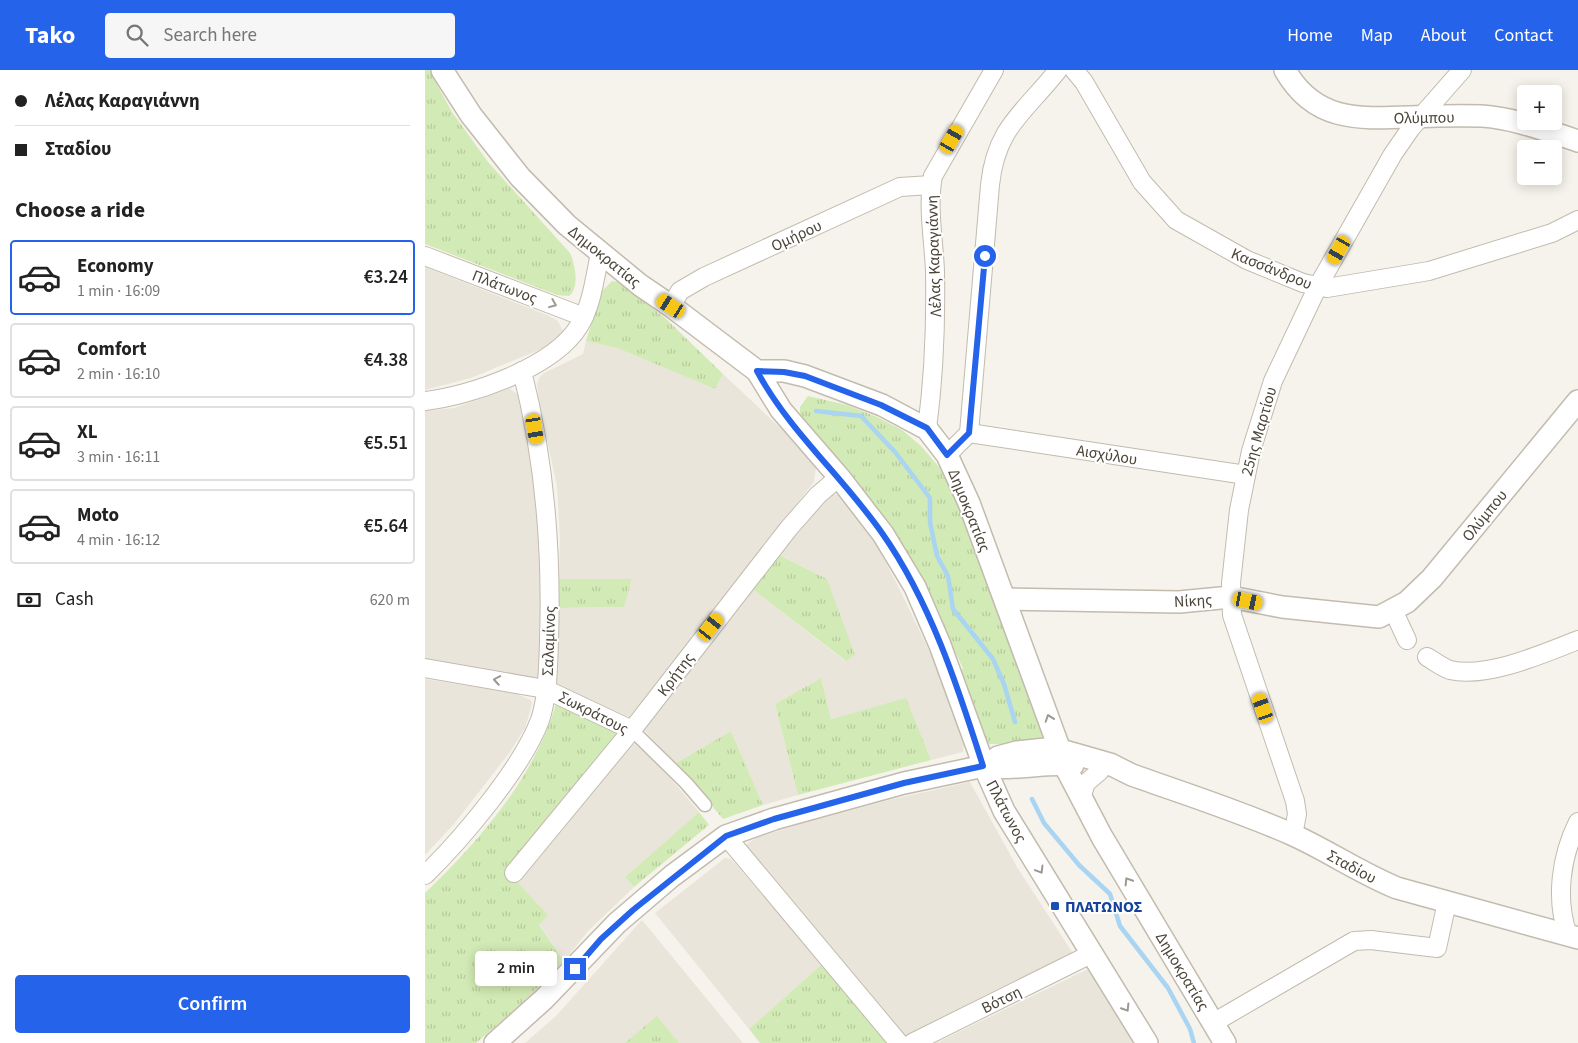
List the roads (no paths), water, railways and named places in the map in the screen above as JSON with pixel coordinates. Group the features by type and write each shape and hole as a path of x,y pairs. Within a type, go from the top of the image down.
{"street":[{"name":"Δημοκρατίας","path":"443,70 471,115 520,177 551,210 640,286 671,306 757,371 784,372 805,376 881,405 927,428 947,455 969,503 1062,757 1081,798 1225,1043"},
{"name":"Λέλας Καραγιάννη","path":"927,428 935,351 931,185 939,161 994,70"},
{"path":"947,455 969,433 992,167 999,145 1011,123 1058,70"},
{"name":"Κασσάνδρου","path":"1074,70 1084,82 1143,182 1176,220 1247,260 1318,286 1327,288 1429,271 1551,233 1578,220"},
{"name":"Ολύμπου","path":"1285,70 1308,97 1336,114 1358,118 1483,116 1531,126 1578,141"},
{"name":"25ης Μαρτίου","path":"1293,835 1297,814 1295,801 1232,615 1231,597 1235,538 1245,475 1271,386 1318,286 1393,154 1421,116 1462,70"},
{"name":"Ομήρου","path":"671,306 680,291 712,273 900,187 931,185"},
{"path":"425,401 466,392 522,371 565,344 584,316 600,253"},
{"name":"Πλάτωνος","path":"425,256 584,316"},
{"name":"Σαλαμίνος","path":"425,875 473,822 521,755 540,719 545,689 549,624 547,515 538,444 522,371"},
{"name":"Πλάτωνος","path":"757,371 781,410 839,477 883,534 915,587 940,645 983,766 1004,811 1147,1043"},
{"name":"Ολύμπου","path":"1386,613 1407,602 1433,578 1578,401"},
{"name":"Αισχύλου","path":"969,433 1245,475"},
{"name":"Κρήτης","path":"514,873 632,730 783,536 818,495 839,477"},
{"name":"Νίκης","path":"1005,599 1179,602 1231,597 1282,607 1386,613"},
{"path":"1386,613 1407,640"},
{"path":"1427,657 1450,670 1479,670 1517,664 1578,640"},
{"name":"Σωκράτους","path":"425,668 545,689 632,730 686,783 705,805"},
{"name":"Σταδίου","path":"1062,757 1100,771 1132,775 1231,809 1293,835 1383,882 1447,902 1573,936"},
{"name":"Σταδίου","path":"495,1043 544,999 622,919 672,876 726,836 774,819 895,785 983,766 1008,768 1062,757 1095,759 1122,768 1132,775"},
{"path":"1081,798 1086,783 1100,771"},
{"path":"1578,822 1567,852 1562,882 1561,908 1573,936 1578,954"},
{"path":"726,836 899,1043"},
{"path":"1213,1023 1354,941 1371,940 1437,948 1447,902"},
{"name":"Βότση","path":"912,1043 1091,954"}],"waterway":[{"path":"816,411 861,416 895,452 930,498 930,522 937,556 948,576 953,609 993,659 1004,684 1015,722"},
{"path":"1032,799 1044,823 1079,865 1110,894 1120,926 1168,988 1190,1029 1194,1043"}],"place":[{"name":"ΠΛΑΤΩΝΟΣ","path":"1055,906"}]}
